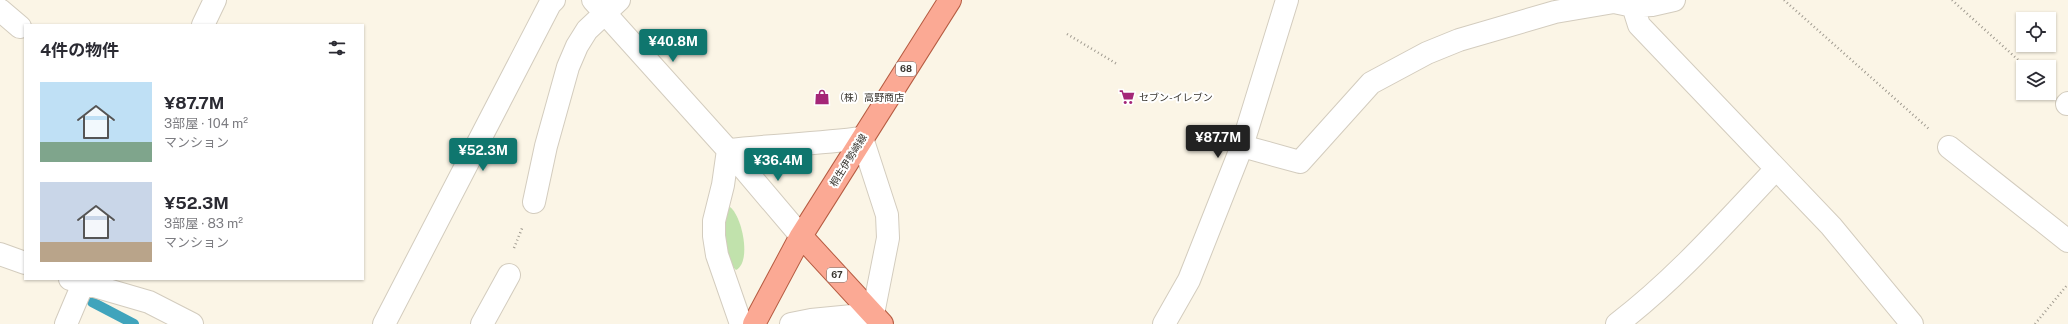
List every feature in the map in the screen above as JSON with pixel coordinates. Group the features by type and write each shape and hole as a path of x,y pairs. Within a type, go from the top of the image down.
{"main road":[{"name":"桐生伊勢崎線","path":"754,324 801,236 950,0"},
{"name":"67","path":"801,236 878,319"}],"street":[{"path":"203,24 215,0"},
{"path":"384,324 550,4 554,0"},
{"path":"1164,324 1189,280 1242,146 1287,0"},
{"path":"1242,146 1300,162 1371,83 1385,74 1428,53 1459,40 1555,12 1573,4 1614,2 1633,6 1652,5 1674,0"},
{"path":"534,202 546,146 568,67 577,46 606,4 801,236"},
{"path":"1633,6 1639,25 1831,226 1912,324"},
{"path":"0,10 20,27"},
{"path":"728,150 862,138 887,215 888,238 878,319 806,320 791,324"},
{"path":"1949,147 2068,241"},
{"path":"728,150 723,185 714,221 714,236 717,255 730,297 742,324"},
{"path":"1616,324 1653,295 1689,261 1776,169"},
{"path":"0,254 24,263"},
{"path":"482,324 509,274"},
{"path":"66,324 79,280 149,302 192,324"}],"path":[{"path":"1784,0 1949,147"},
{"path":"1952,0 2018,60"},
{"path":"1067,34 1117,64"},
{"path":"509,274 506,267 534,202"},
{"path":"2035,324 2068,284"}],"green space":[{"path":"730,207 738,220 744,239 744,258 741,265 736,270 727,257 724,241 726,216 728,208"}],"waterway":[{"path":"92,302 134,324"}],"place":[{"name":"（株）高野商店","path":"822,97"},
{"name":"セブン-イレブン","path":"1127,97"}]}
